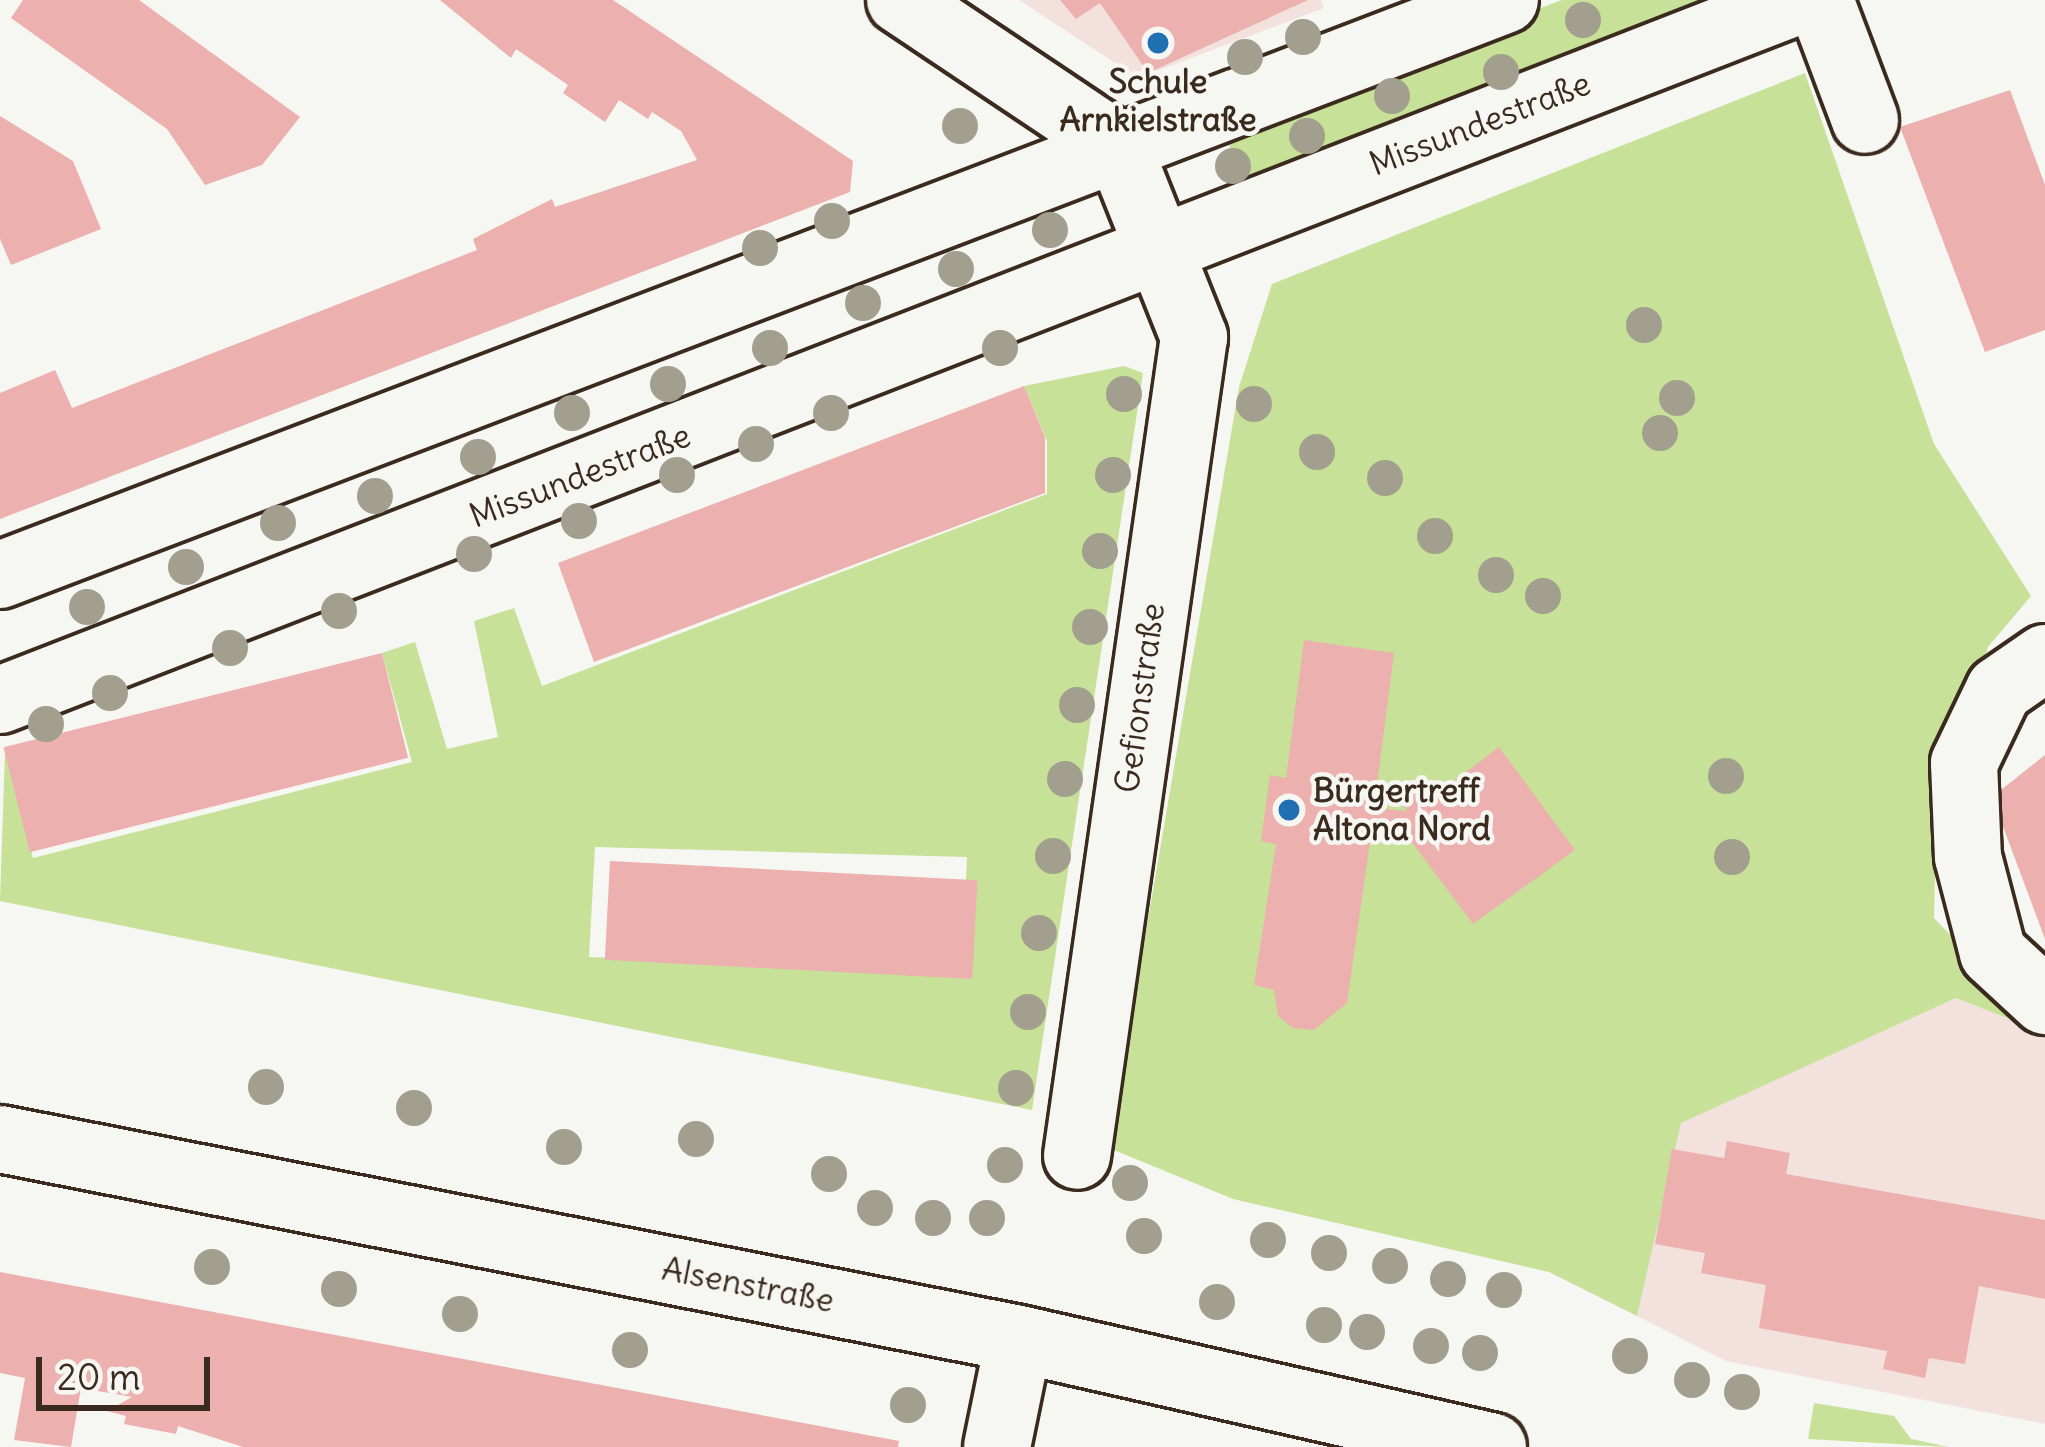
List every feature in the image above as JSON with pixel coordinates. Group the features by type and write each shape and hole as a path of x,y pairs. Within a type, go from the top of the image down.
{"street":[{"path":"900,0 1118,146 1159,247"},
{"path":"0,575 1505,0"},
{"name":"Missundestraße","path":"0,700 1800,0"},
{"path":"1820,0 1865,120"},
{"name":"Gefionstraße","path":"1077,1156 1194,337 1159,247"},
{"path":"2045,658 1999,690 1964,763 1968,856 1993,953 2045,1001"},
{"name":"Alsenstraße","path":"0,1139 1019,1339 1493,1447"},
{"path":"997,1447 1019,1339"}],"shaded area":[{"name":"Schule Arnkielstraße","path":"1019,0 1321,0 1324,8 1138,78"},
{"path":"1956,998 2045,1033 2045,1424 1726,1361 1637,1316 1680,1123"}],"green space":[{"path":"1562,0 1748,0 1245,189 1223,128"},
{"path":"1805,73 1934,444 2031,596 1988,647 1936,832 1934,918 2045,1033 1956,998 1681,1123 1637,1316 1549,1272 1233,1199 1109,1148 1239,387 1272,284"},
{"path":"1124,366 1143,373 1032,1110 0,901 5,751 33,858 412,762 382,653 415,642 447,749 498,737 474,621 514,608 542,686 1047,494 1047,441 1024,386","holes":["595,847 967,857 962,970 589,957"]},
{"path":"1814,1403 1894,1416 1911,1439 1949,1447 1808,1439"}],"building":[{"path":"23,0 139,0 300,117 262,165 205,185 167,129 11,18"},
{"path":"440,0 613,0 853,161 850,192 0,519 0,393 55,370 72,408 477,250 473,239 552,199 555,207 697,160 681,131 652,112 648,119 619,100 605,122 563,93 568,85 516,49 511,58"},
{"name":"Schule Arnkielstraße","path":"1060,0 1308,0 1148,73 1100,3 1076,19"},
{"path":"2010,90 2045,185 2045,330 1985,352 1900,127"},
{"path":"0,116 73,161 101,229 11,265 0,239"},
{"path":"1024,386 1045,437 1045,493 594,662 558,563"},
{"path":"1304,640 1394,653 1374,808 1407,811 1399,799 1419,782 1432,798 1499,747 1575,850 1473,924 1401,828 1372,828 1347,1003 1314,1030 1293,1028 1278,1016 1274,990 1254,985 1276,844 1261,841 1270,775 1286,778"},
{"path":"382,653 408,758 30,852 4,747"},
{"path":"2045,755 2045,939 1992,797"},
{"path":"610,861 977,880 972,979 605,960"},
{"path":"1727,1141 1790,1153 1786,1174 2045,1220 2045,1299 1979,1286 1965,1364 1929,1358 1925,1378 1883,1369 1887,1351 1759,1328 1766,1285 1701,1273 1705,1253 1655,1244 1672,1149 1724,1158"},
{"path":"0,1272 899,1441 898,1447 243,1447 178,1426 176,1434 124,1424 126,1416 107,1411 132,1397 81,1388 71,1447 14,1440 25,1378 0,1373"}],"place":[{"name":"Schule Arnkielstraße","path":"1158,43"},
{"name":"Bürgertreff Altona Nord","path":"1289,810"}]}
